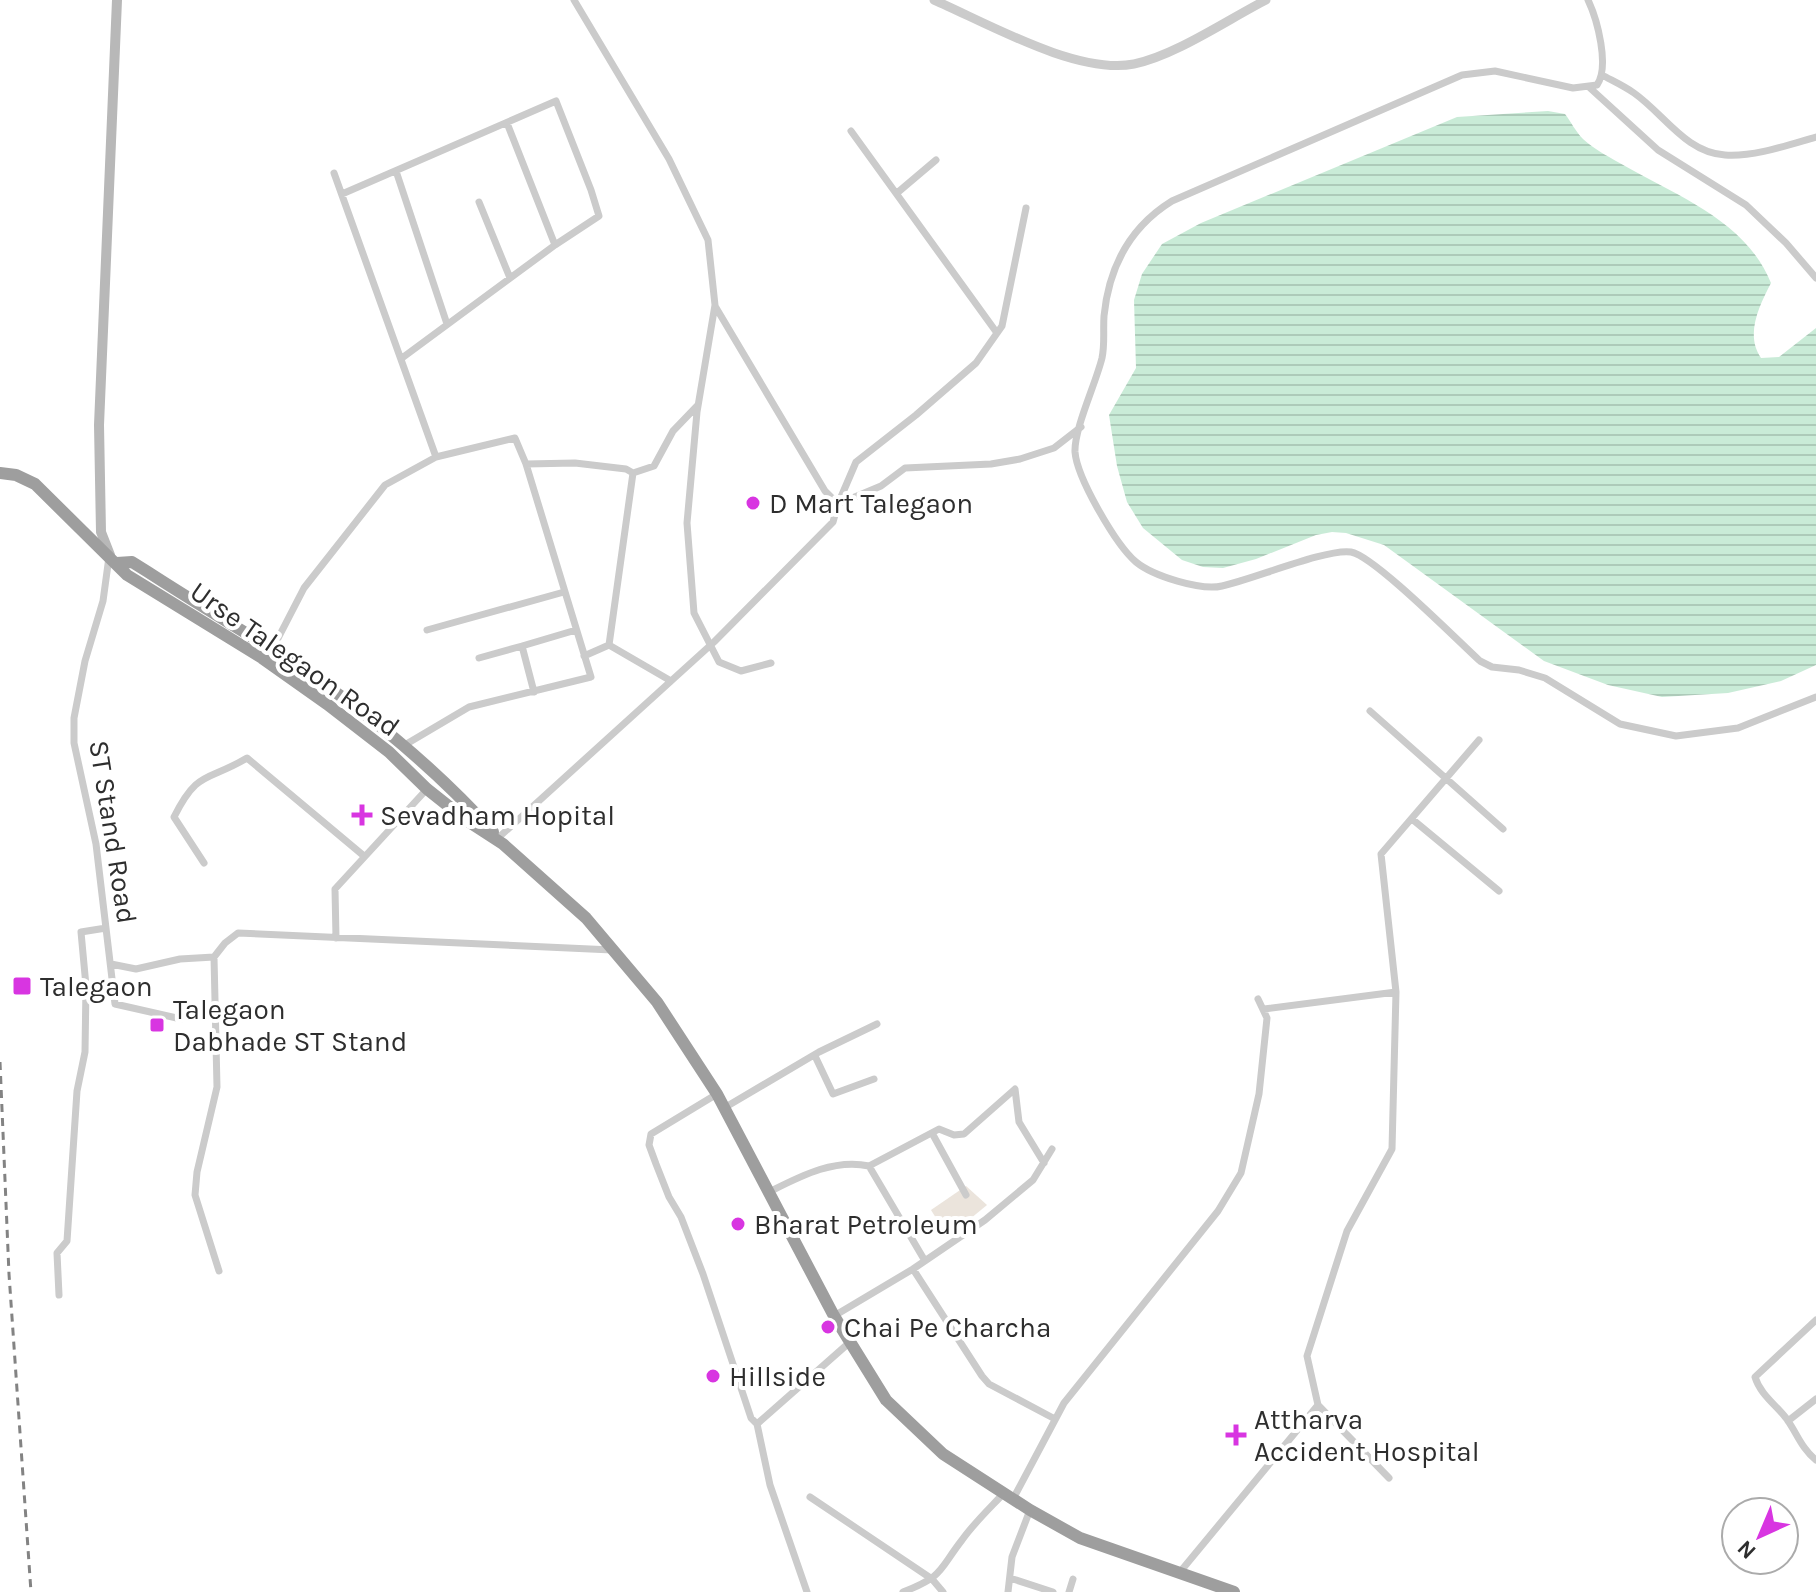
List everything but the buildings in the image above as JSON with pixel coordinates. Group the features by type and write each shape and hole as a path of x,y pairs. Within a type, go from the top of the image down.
{"highway":[{"name":"Urse Talegaon Road","path":"0,473 16,475 35,484 127,575 270,656 364,732 427,789 466,820 501,841 586,918 657,1002 717,1094 834,1316 886,1400 943,1454 1080,1538 1230,1591"},
{"path":"114,559 132,562 270,656 338,695 403,746 501,841"}],"main road":[{"path":"114,559 101,532 99,425 117,0"}],"street":[{"path":"574,0 669,159 708,240 715,305 699,404 687,523 694,613 719,662 741,671 771,663"},
{"path":"934,0 1065,56 1102,66 1134,64 1164,54 1266,0"},
{"path":"1588,0 1599,23 1602,75 1600,82 1590,88 1573,88 1495,71 1462,75 1153,212 1128,241 1114,268 1104,316 1102,361 1075,451 1093,499 1126,553 1151,571 1193,585 1220,587 1331,554 1355,552 1380,570 1480,661 1492,667 1519,670 1545,678 1620,724 1676,736 1738,728 1816,697"},
{"path":"1602,75 1636,94 1679,134 1704,151 1726,156 1816,137"},
{"path":"1590,88 1658,150 1746,205 1786,243 1816,278"},
{"path":"342,194 556,101 591,190 599,216 402,358"},
{"path":"507,123 555,245"},
{"path":"851,131 997,333"},
{"path":"897,193 936,160"},
{"path":"396,171 447,324"},
{"path":"334,173 436,457"},
{"path":"479,202 510,278"},
{"path":"501,841 710,645 833,522 856,462 976,363 1002,326 1009,304 1026,208"},
{"path":"715,305 825,491 838,504"},
{"path":"526,464 575,463 626,469 633,473 654,466 673,431 699,404"},
{"path":"838,504 881,486 905,468 991,464 1020,459 1054,448 1081,426"},
{"path":"270,656 304,588 385,485 436,457 515,438 526,464 591,677 469,707 403,746"},
{"path":"609,645 633,473"},
{"name":"ST Stand Road","path":"114,559 85,661 74,718 74,743 96,844 115,1004 181,1019"},
{"path":"427,630 564,592"},
{"path":"479,658 576,630"},
{"path":"584,656 609,645"},
{"path":"609,645 671,681"},
{"path":"522,646 534,692"},
{"path":"1370,711 1503,829"},
{"path":"1389,1478 1318,1405 1307,1356 1347,1231 1392,1149 1396,992 1381,854 1479,740"},
{"path":"204,863 174,817 184,795 199,779 247,758 364,856"},
{"path":"336,938 335,889 427,789"},
{"path":"1412,819 1499,891"},
{"path":"59,1295 57,1253 67,1241 77,1091 85,1052 86,986 81,932 106,928"},
{"path":"219,1271 195,1195 197,1172 217,1087 214,957 225,943 238,933 614,950"},
{"path":"111,964 136,969 180,959 214,957"},
{"path":"1264,1009 1396,992"},
{"path":"903,1592 942,1572 962,1539 1008,1496 1064,1403 1218,1211 1241,1173 1259,1094 1267,1018 1258,999"},
{"path":"724,1108 877,1024"},
{"path":"815,1056 833,1094 874,1079"},
{"path":"769,1192 805,1174 839,1165 857,1163 869,1166 939,1129 954,1135 964,1134 1015,1089 1019,1122 1044,1163"},
{"path":"717,1094 651,1134 649,1145 669,1197 681,1217 751,1418 757,1424 770,1485 807,1592"},
{"path":"932,1133 966,1195"},
{"path":"834,1316 925,1261 1017,1194 1033,1180 1052,1149"},
{"path":"869,1166 925,1261"},
{"path":"913,1269 989,1384 1055,1419"},
{"path":"1816,1320 1755,1377 1757,1385 1788,1421 1805,1451 1816,1460"},
{"path":"757,1424 850,1342"},
{"path":"1788,1421 1816,1399"},
{"path":"1180,1572 1318,1405"},
{"path":"810,1497 932,1579 943,1592"},
{"path":"1008,1592 1012,1557 1030,1510"},
{"path":"1010,1578 1053,1592"},
{"path":"1069,1592 1073,1579"}],"shaded area":[{"path":"1548,111 1565,114 1580,136 1593,147 1709,213 1745,243 1760,261 1771,283 1758,311 1754,330 1756,349 1761,358 1779,357 1816,328 1816,665 1781,681 1728,693 1662,697 1608,685 1544,661 1384,545 1346,533 1332,532 1223,568 1203,567 1182,560 1143,528 1127,502 1117,466 1109,415 1136,368 1134,300 1142,274 1162,244 1201,223 1457,117"},
{"path":"966,1186 987,1205 948,1237 931,1210"}],"railway":[{"path":"0,1062 9,1274 31,1592"}],"place":[{"name":"D Mart Talegaon","path":"753,503"},
{"name":"Sevadham Hopital","path":"362,815"},
{"name":"Talegaon","path":"22,986"},
{"name":"Talegaon Dabhade ST Stand","path":"157,1025"},
{"name":"Bharat Petroleum","path":"738,1224"},
{"name":"Chai Pe Charcha","path":"828,1327"},
{"name":"Hillside","path":"713,1376"},
{"name":"Attharva Accident Hospital","path":"1236,1435"}]}
